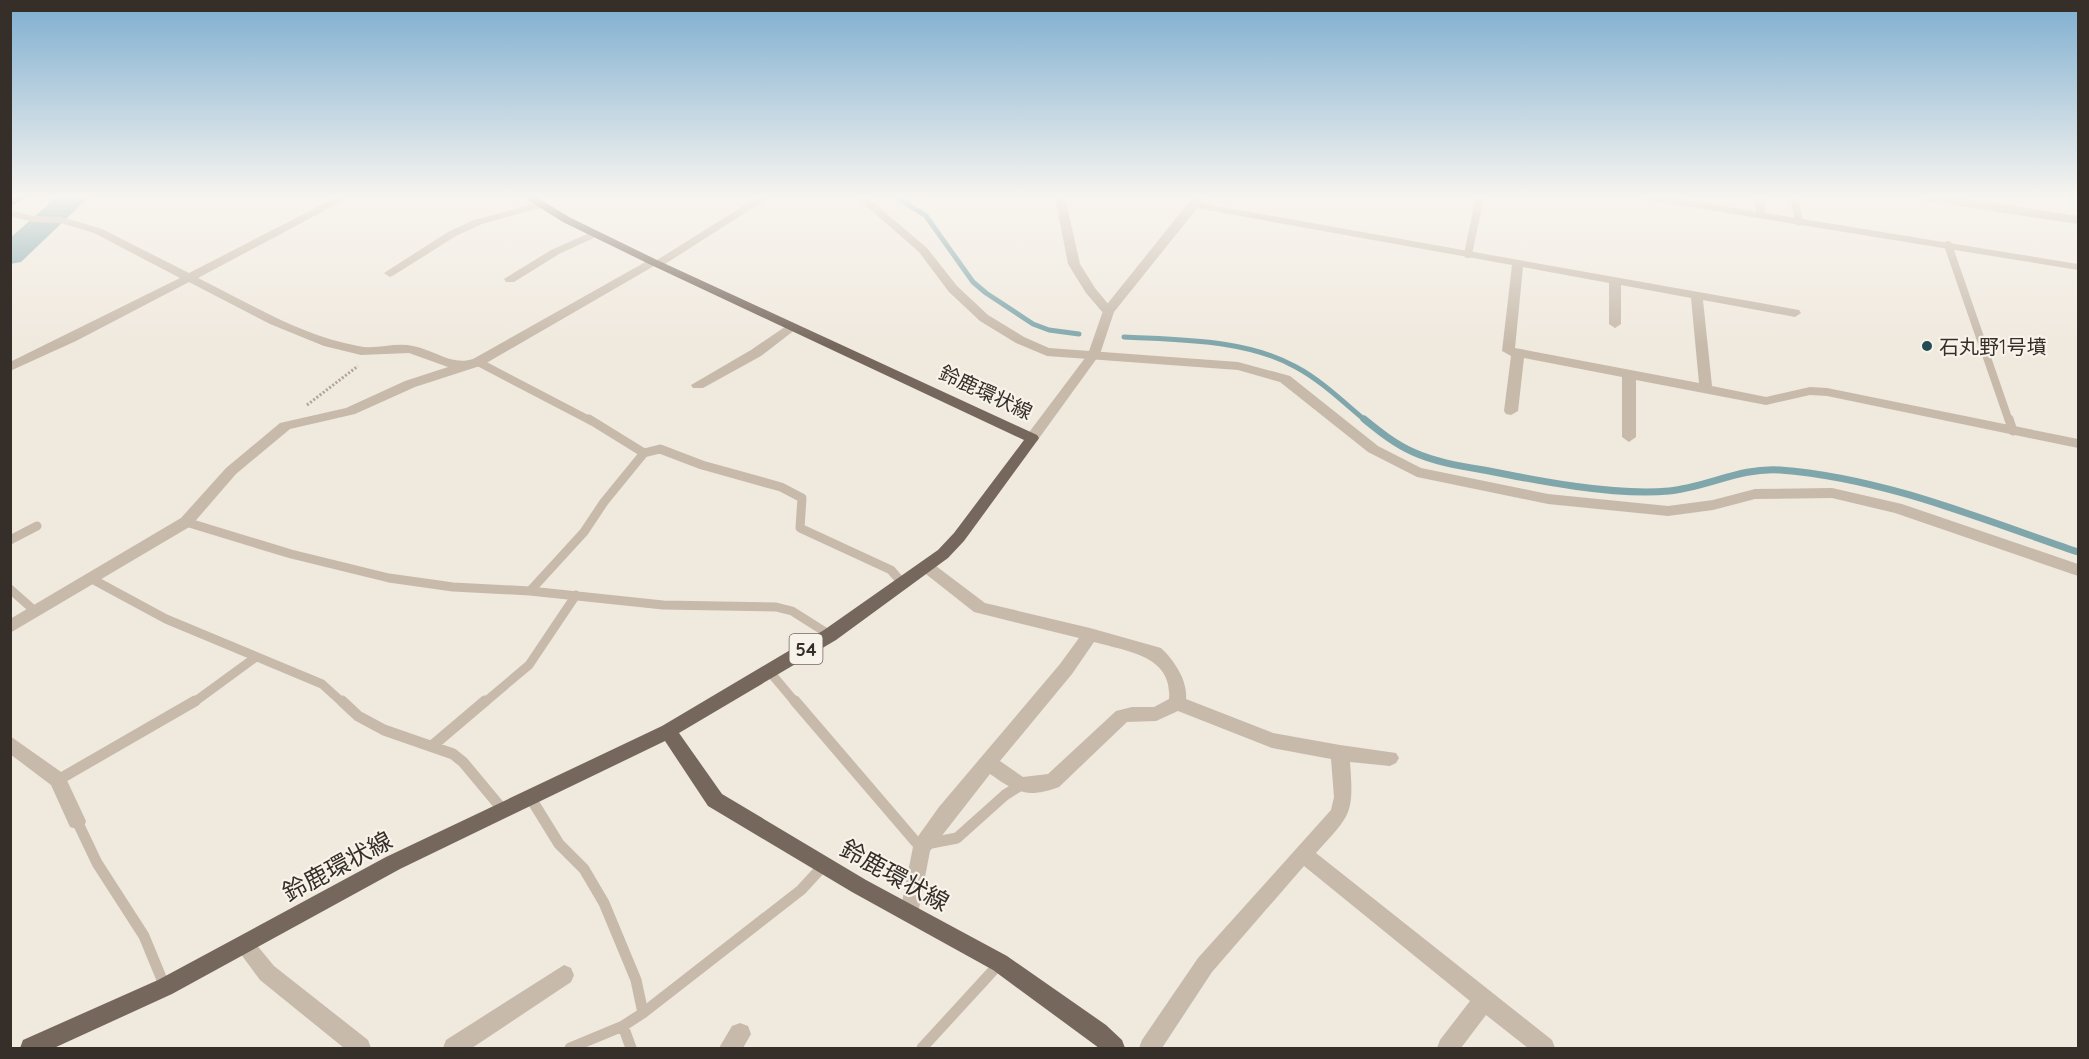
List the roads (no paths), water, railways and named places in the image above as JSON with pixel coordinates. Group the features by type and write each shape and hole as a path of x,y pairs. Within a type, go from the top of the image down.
{"main road":[{"name":"鈴鹿環状線","path":"31,1048 165,987 393,863 668,731 830,635 927,567 959,537 1032,438 620,246"},
{"name":"鈴鹿環状線","path":"668,731 715,800 824,865 1000,963 1098,1033 1114,1048"}],"street":[{"path":"128,246 274,321 328,344 361,351 411,349 460,367"},
{"path":"10,367 72,338 249,246"},
{"path":"390,273 432,246"},
{"path":"510,279 567,246"},
{"path":"10,627 186,522 231,471 285,426 350,411 410,384 478,362 683,246"},
{"path":"919,246 953,289 984,318 1041,350 1238,366 1261,370 1285,379 1373,449 1417,472 1548,499 1668,511 1713,505 1755,494 1832,493 1897,508 2079,570"},
{"path":"1070,246 1074,264 1090,290 1108,311"},
{"path":"1032,438 1094,354 1108,311 1160,246"},
{"path":"1429,246 1795,313"},
{"path":"1956,246 2079,267"},
{"path":"1518,263 1508,351 1766,401 1810,391 1827,392 2079,444"},
{"path":"1615,280 1615,324"},
{"path":"1697,295 1706,389"},
{"path":"698,385 756,353 792,326"},
{"path":"1511,411 1518,353"},
{"path":"1629,374 1629,437"},
{"path":"927,567 980,608 1090,634 1155,653 1164,661 1172,675 1178,692 1177,703"},
{"path":"910,912 922,846 946,813 1066,669 1090,634"},
{"path":"988,763 1020,785 1053,781 1122,716 1156,714 1177,703 1272,740 1340,753 1390,758"},
{"path":"10,744 58,780 77,821"},
{"path":"1150,1048 1205,965 1339,814 1343,797 1340,753"},
{"path":"1304,854 1544,1048"},
{"path":"244,945 267,973 360,1048"},
{"path":"454,1048 564,975"},
{"path":"1448,1048 1483,1001"}],"lane":[{"path":"1468,254 1470,246"},
{"path":"1948,246 2013,431"},
{"path":"478,362 590,420 616,438 644,453"},
{"path":"530,591 584,532 604,502 644,453 660,449 791,492 802,498 800,528 891,570 902,583"},
{"path":"186,522 291,554 388,578 453,587 530,591 663,605 776,607 792,611 830,635"},
{"path":"10,540 37,526"},
{"path":"92,579 166,620 322,684 358,716 384,730 453,754 463,762 503,810"},
{"path":"10,589 36,612"},
{"path":"432,746 529,665 576,595"},
{"path":"58,780 190,705 256,657"},
{"path":"769,671 922,846 957,838 1005,795 1020,785"},
{"path":"530,797 559,844 584,869 604,903 636,980 643,1013"},
{"path":"77,821 96,863 144,936 165,987"},
{"path":"570,1048 623,1026 643,1013 801,890 824,865"},
{"path":"922,1048 1000,963"},
{"path":"623,1026 632,1048"}],"waterway":[{"path":"10,255 19,246"},
{"path":"948,246 973,282 986,293 1033,324 1049,330 1079,334"},
{"path":"1124,337 1190,340 1234,346 1277,358 1315,379 1366,421"},
{"path":"1364,419 1400,445 1430,458 1528,479 1576,486 1625,491 1669,491 1752,471 1780,470 1819,474 1932,502 2078,552"}],"place":[{"name":"石丸野1号墳","path":"1927,346"}]}
